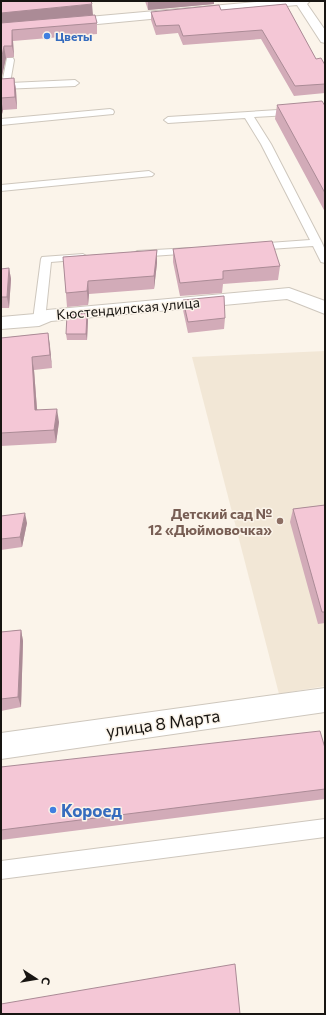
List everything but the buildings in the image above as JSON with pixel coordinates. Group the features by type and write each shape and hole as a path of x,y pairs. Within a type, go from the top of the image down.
{"street":[{"path":"300,1 325,39"},
{"path":"55,24 304,1"},
{"name":"Кюстендилская улица","path":"1,323 39,320 47,316 289,293 325,308"},
{"name":"улица 8 Марта","path":"1,746 325,700"}],"lane":[{"path":"10,60 3,86 75,83"},
{"path":"168,120 325,110"},
{"path":"1,122 110,112"},
{"path":"248,115 266,144 325,260"},
{"path":"1,188 149,174"},
{"path":"245,248 317,243"},
{"path":"126,254 205,250"},
{"path":"39,320 46,259 94,256"},
{"path":"1,870 325,828"}],"shaded area":[{"name":"Детский сад № 12 «Дюймовочка»","path":"325,351 325,686 279,694 192,357"}],"place":[{"name":"Цветы","path":"47,36"},
{"name":"Детский сад № 12 «Дюймовочка»","path":"280,521"},
{"name":"Короед","path":"53,810"}]}
